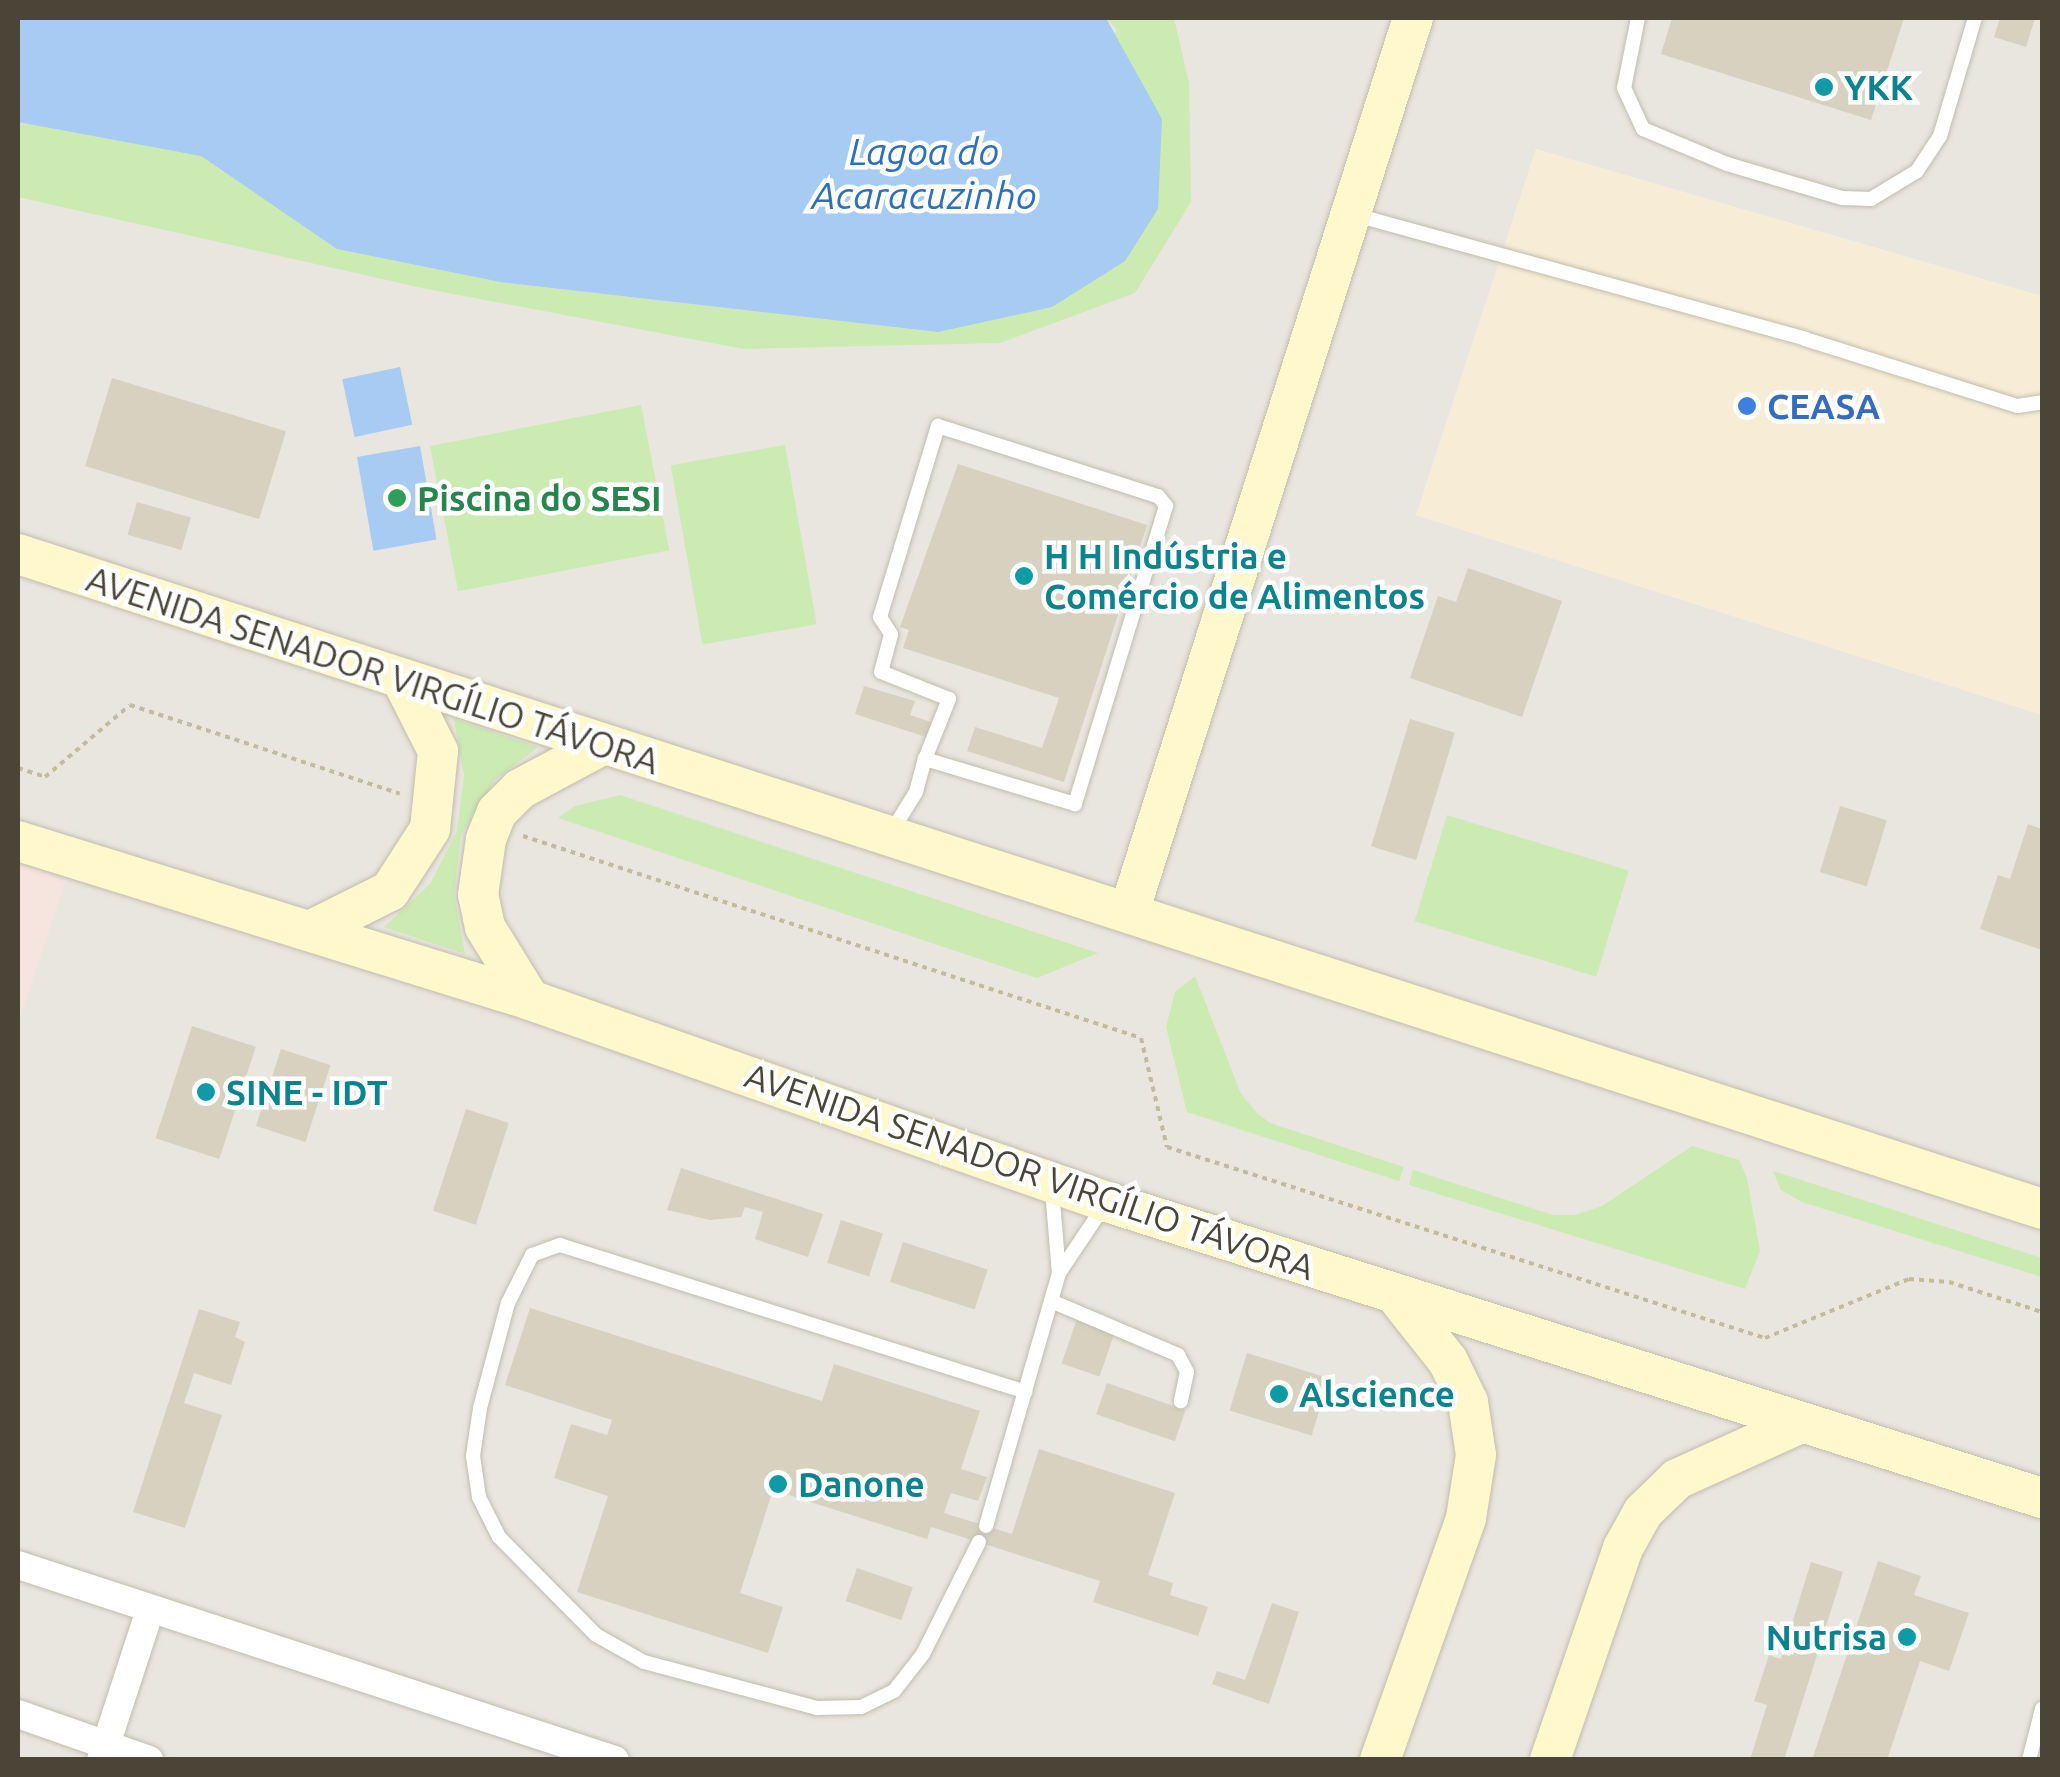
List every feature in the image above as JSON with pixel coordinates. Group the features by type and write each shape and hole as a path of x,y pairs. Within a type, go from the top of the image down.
{"main road":[{"path":"1129,912 1414,18"},
{"name":"AVENIDA SENADOR VIRGÍLIO TÁVORA","path":"18,554 2042,1209"},
{"path":"310,932 390,892 421,850 434,806 438,750 402,680"},
{"path":"530,1000 504,964 481,911 481,858 492,826 520,789 602,744"},
{"name":"AVENIDA SENADOR VIRGÍLIO TÁVORA","path":"18,841 530,1000 1107,1202 1799,1424 2032,1488"},
{"path":"1380,1760 1466,1518 1476,1455 1468,1402 1448,1361 1394,1294"},
{"path":"1550,1760 1623,1548 1643,1512 1693,1470 1799,1424"}],"street":[{"path":"20,1573 150,1610 615,1760"},
{"path":"104,1752 150,1610"},
{"path":"18,1714 104,1752 149,1760"}],"lane":[{"path":"1638,18 1624,88 1643,129 1726,164 1842,198 1871,200 1918,171 1940,136 1975,18"},
{"path":"1351,214 1805,339 2018,406 2042,402"},
{"path":"889,836 916,792 925,758 949,699 881,672 892,634 880,617 938,426 1158,496 1166,506 1075,804 925,758"},
{"path":"1052,1181 1059,1274"},
{"path":"986,1526 1059,1274 1107,1202"},
{"path":"979,1542 923,1654 894,1690 862,1707 817,1708 644,1662 596,1635 499,1537 478,1497 475,1440 508,1303 532,1256 560,1245 1024,1392"},
{"path":"1051,1302 1178,1355 1187,1372 1181,1401"},
{"path":"2029,1760 2042,1709"}],"path":[{"path":"18,768 45,777 130,705 434,806"},
{"path":"492,826 1141,1038 1166,1147 1766,1338 1927,1278 2042,1312"}],"shaded area":[{"path":"18,18 2042,18 2042,296 1536,149 1416,515 2042,715 2042,1759 18,1759"},
{"name":"CEASA","path":"1536,149 2042,296 2042,715 1416,515"},
{"path":"18,864 66,880 18,1024"}],"green space":[{"path":"1106,18 1174,18 1189,83 1191,202 1135,293 1000,343 744,349 427,289 18,197 18,122 104,134 201,156 338,249 500,282 938,332 1117,30"},
{"path":"641,405 669,550 458,591 430,446"},
{"path":"785,445 817,624 702,644 671,465"},
{"path":"454,719 538,747 494,781 461,835 454,895 465,954 384,927 430,884 457,831 464,775"},
{"path":"620,795 1098,953 1037,978 558,818 575,806"},
{"path":"1447,815 1629,871 1596,977 1415,921"},
{"path":"1195,976 1241,1094 1257,1113 1270,1123 1404,1167 1399,1181 1187,1112 1166,1027 1175,992"},
{"path":"1692,1146 1739,1160 1747,1178 1760,1251 1745,1289 1409,1185 1413,1170 1553,1215 1575,1215 1602,1206"},
{"path":"1773,1171 2042,1258 2042,1277 1802,1202 1781,1190"}],"water":[{"name":"Lagoa do Acaracuzinho","path":"18,18 1106,18 1162,119 1158,209 1125,261 1052,307 938,332 500,282 337,249 201,156 18,122"},
{"path":"400,367 412,425 355,437 342,379"},
{"name":"Piscina do SESI","path":"420,446 436,540 373,551 357,457"}],"building":[{"name":"YKK","path":"1672,18 1904,18 1871,120 1661,54"},
{"name":"YKK","path":"2000,18 2035,18 2026,47 1994,37"},
{"path":"112,378 286,431 259,519 85,466"},
{"name":"H H Indústria e Comércio de Alimentos","path":"958,464 1147,525 1064,782 967,751 975,727 1042,748 1059,698 903,648 909,630 900,627"},
{"path":"137,502 191,517 181,550 128,535"},
{"path":"1468,568 1562,601 1522,717 1410,678 1438,596 1456,602"},
{"path":"864,686 915,701 910,715 931,722 926,737 855,714"},
{"path":"1410,719 1455,733 1416,860 1371,846"},
{"path":"1840,806 1887,820 1867,886 1820,872"},
{"path":"2028,824 2042,829 2042,950 1980,929 1998,875 2010,879"},
{"name":"SINE - IDT","path":"192,1026 256,1047 219,1159 156,1138"},
{"path":"281,1049 330,1065 305,1142 256,1126"},
{"path":"466,1109 509,1123 476,1225 433,1211"},
{"path":"681,1168 823,1214 808,1257 755,1239 763,1212 745,1207 741,1217 710,1220 667,1210"},
{"path":"841,1220 883,1234 869,1276 827,1263"},
{"path":"903,1242 988,1270 975,1309 890,1282"},
{"name":"Danone","path":"530,1308 822,1401 834,1364 980,1411 961,1469 987,1477 978,1501 951,1493 944,1513 1012,1534 1039,1449 1175,1493 1148,1575 1173,1583 1170,1595 1208,1607 1198,1636 1093,1602 1100,1581 931,1527 927,1539 773,1490 740,1593 783,1607 768,1653 577,1592 608,1496 554,1478 571,1424 607,1435 612,1420 505,1385"},
{"path":"199,1309 240,1322 235,1337 245,1342 231,1385 194,1373 184,1403 222,1415 185,1528 133,1512"},
{"path":"1077,1319 1115,1332 1100,1376 1062,1363"},
{"name":"Alscience","path":"1247,1353 1329,1378 1312,1436 1229,1410"},
{"path":"1107,1383 1185,1410 1175,1441 1096,1414"},
{"name":"Nutrisa","path":"1878,1561 1921,1576 1914,1595 1969,1613 1949,1671 1920,1661 1887,1760 1812,1760"},
{"name":"Nutrisa","path":"1811,1562 1843,1572 1784,1760 1750,1760 1767,1705 1754,1701 1769,1655 1781,1659"},
{"path":"857,1568 913,1587 901,1620 846,1601"},
{"path":"1272,1603 1299,1612 1269,1704 1212,1684 1217,1671 1245,1680"}],"place":[{"name":"YKK","path":"1824,87"},
{"name":"CEASA","path":"1747,406"},
{"name":"Piscina do SESI","path":"397,498"},
{"name":"H H Indústria e Comércio de Alimentos","path":"1024,576"},
{"name":"SINE - IDT","path":"206,1092"},
{"name":"Alscience","path":"1279,1394"},
{"name":"Danone","path":"778,1484"},
{"name":"Nutrisa","path":"1907,1637"}]}
